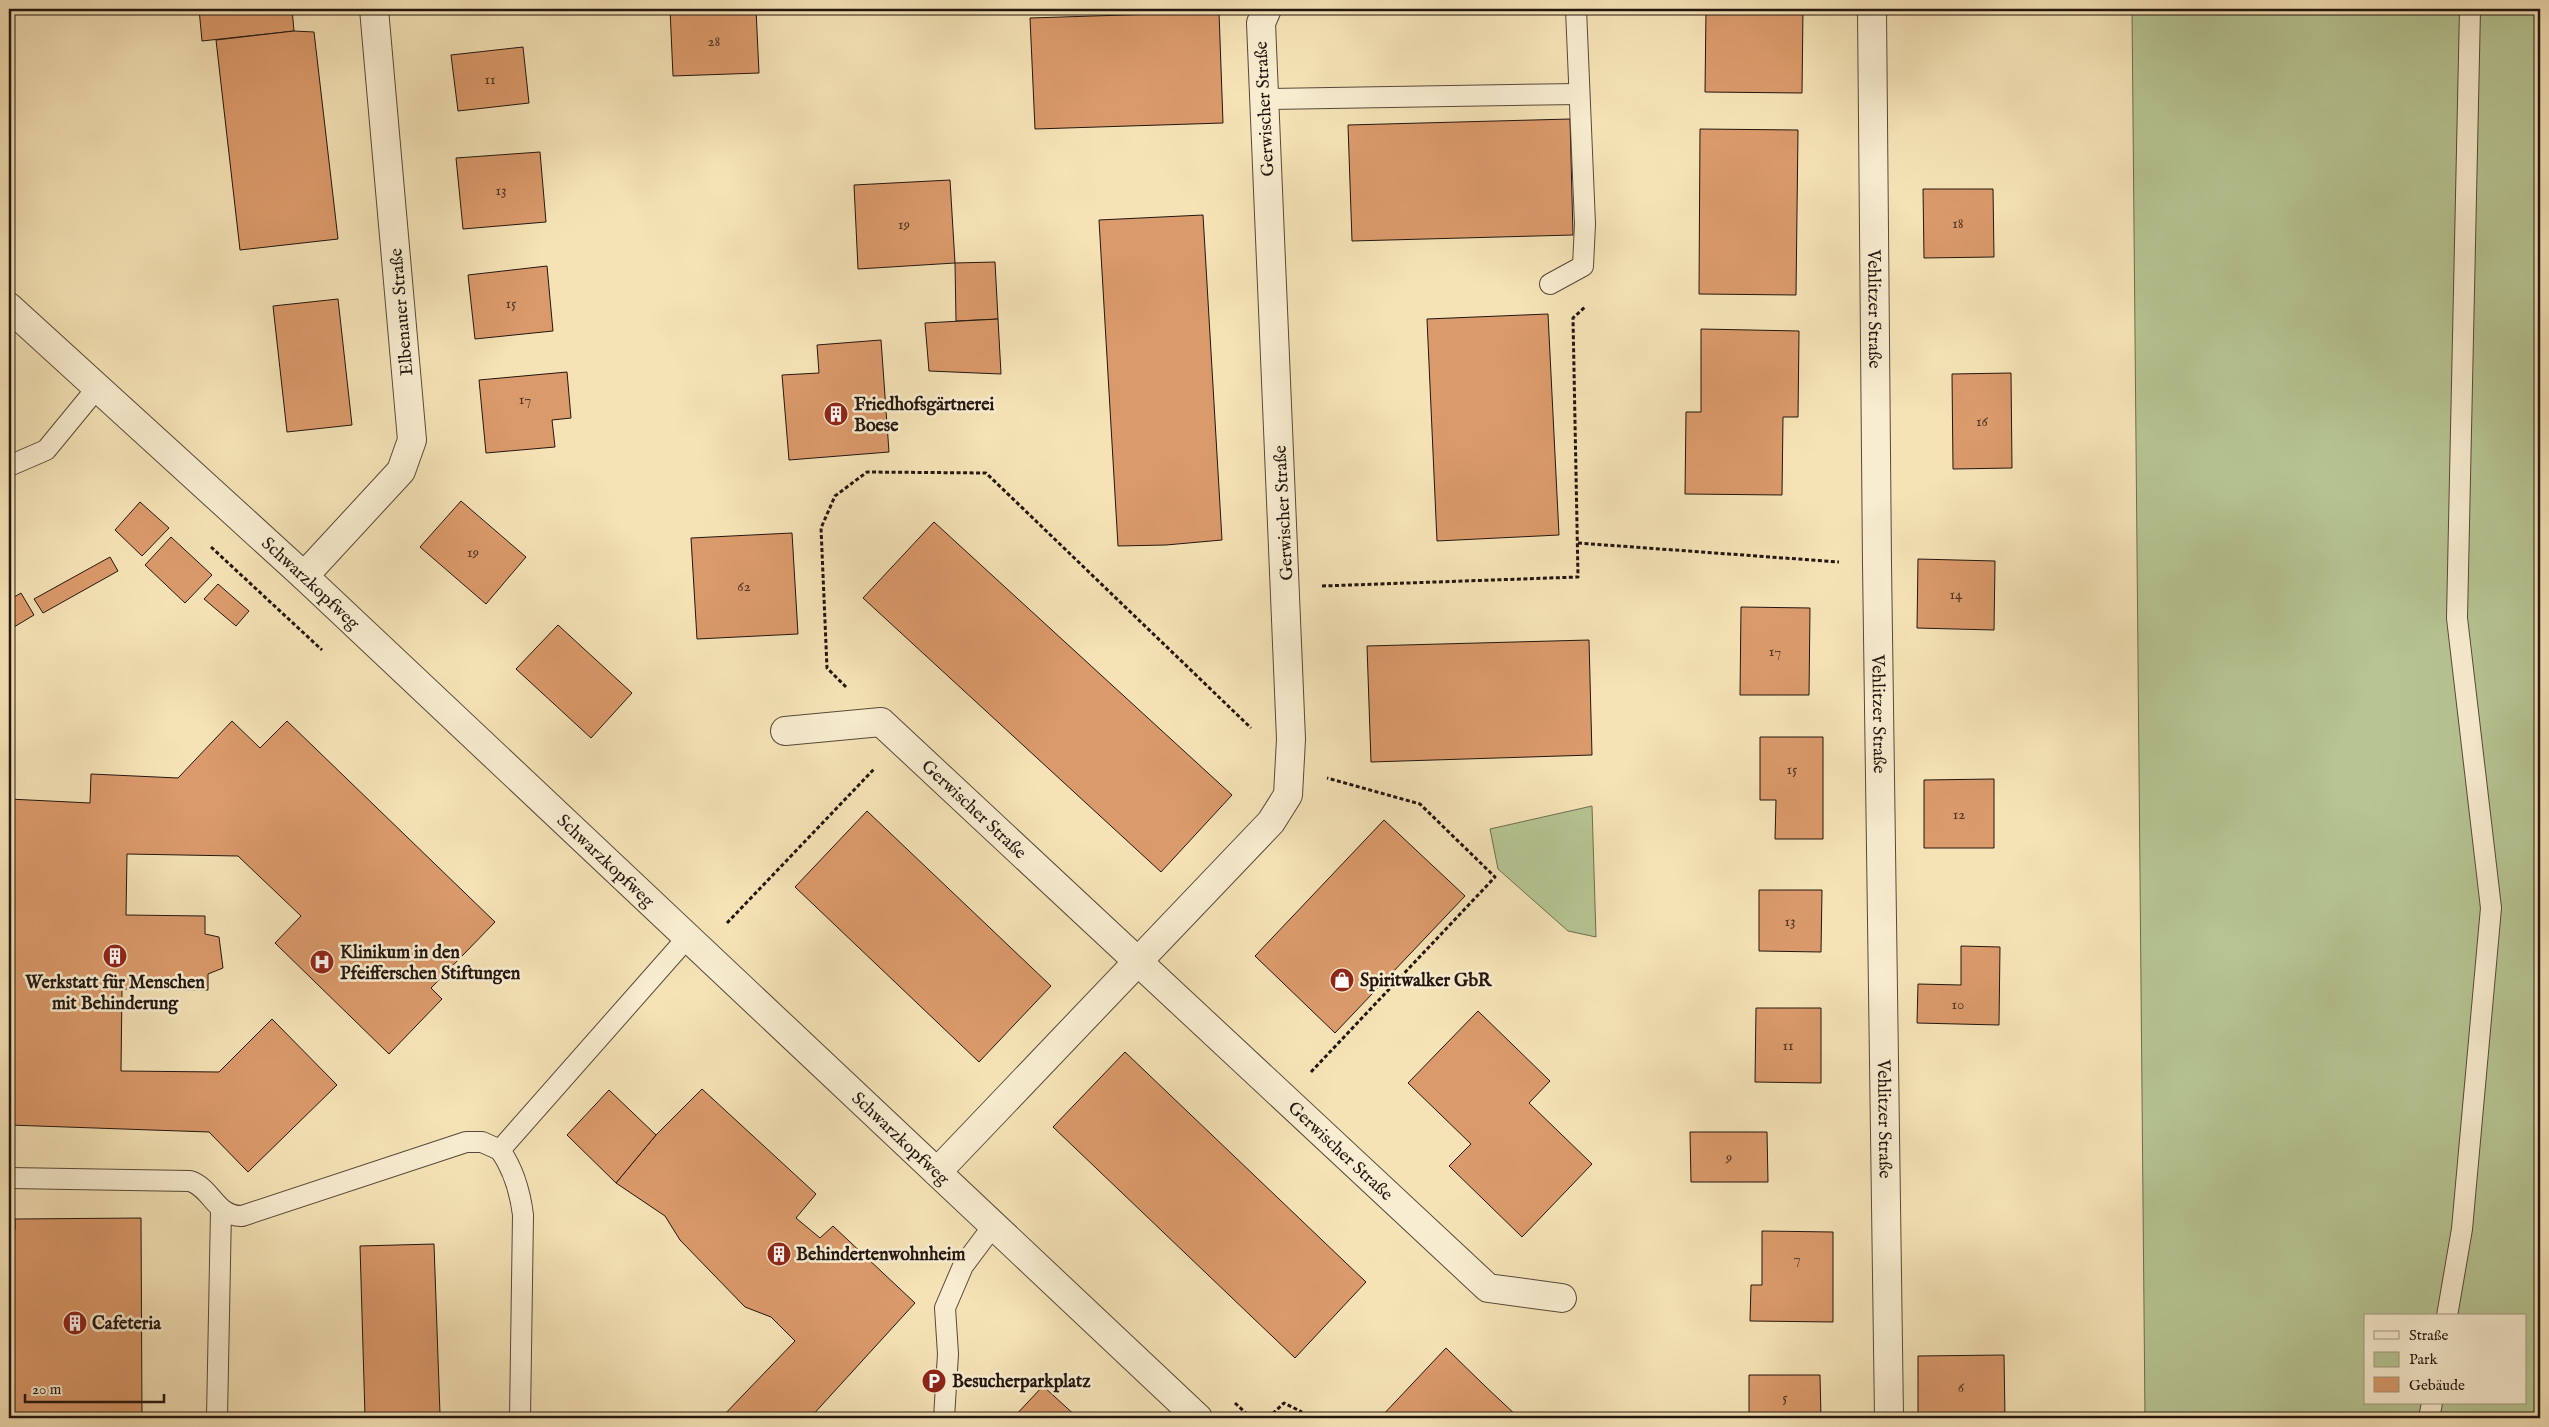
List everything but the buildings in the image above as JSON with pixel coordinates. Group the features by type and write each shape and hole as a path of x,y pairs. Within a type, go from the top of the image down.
{"street":[{"name":"Elbenauer Straße","path":"304,576 401,471 412,440 374,9"},
{"name":"Gerwischer Straße","path":"937,1172 1139,962 1270,822 1288,796 1291,767 1286,587 1260,23 1267,9"},
{"name":"Vehlitzer Straße","path":"1872,9 1877,564 1889,1418"},
{"name":"Schwarzkopfweg","path":"9,307 304,576 1198,1418"},
{"name":"Gerwischer Straße","path":"881,722 1488,1288 1562,1298"},
{"path":"785,731 881,722"}],"lane":[{"path":"1550,284 1583,266 1585,224 1576,9"},
{"path":"2447,1314 2462,1228 2491,908 2457,618 2470,9"},
{"path":"1264,99 1579,94"},
{"path":"9,466 46,450 97,388"},
{"path":"500,1150 694,945"},
{"path":"9,1178 190,1181 205,1188 221,1210 231,1215 242,1216 466,1142 482,1142 500,1150 509,1163 516,1179 521,1196 523,1215 520,1418"},
{"path":"217,1418 221,1210"},
{"path":"944,1418 948,1354 945,1308 963,1266 993,1226"},
{"path":"2429,1418 2432,1404"}],"path":[{"path":"1286,587 1578,577 1573,318"},
{"path":"881,722 828,668 821,528 831,504 835,496 867,472 986,473 1291,767 1420,804 1495,878 1284,1099"},
{"path":"1578,543 1877,564"},
{"path":"694,945 901,741"},
{"path":"1268,1418 1284,1403 1302,1412"}],"green space":[{"path":"2132,9 2540,9 2540,1418 2145,1418"},
{"path":"1592,806 1596,937 1568,931 1498,869 1490,829"}],"place":[{"name":"Friedhofsgärtnerei Boese","path":"836,414"},
{"name":"Werkstatt für Menschen mit Behinderung","path":"115,956"},
{"name":"Klinikum in den Pfeifferschen Stiftungen","path":"322,962"},
{"name":"Spiritwalker GbR","path":"1342,980"},
{"name":"Behindertenwohnheim","path":"779,1254"},
{"name":"Cafeteria","path":"75,1323"},
{"name":"Besucherparkplatz","path":"934,1381"}]}
